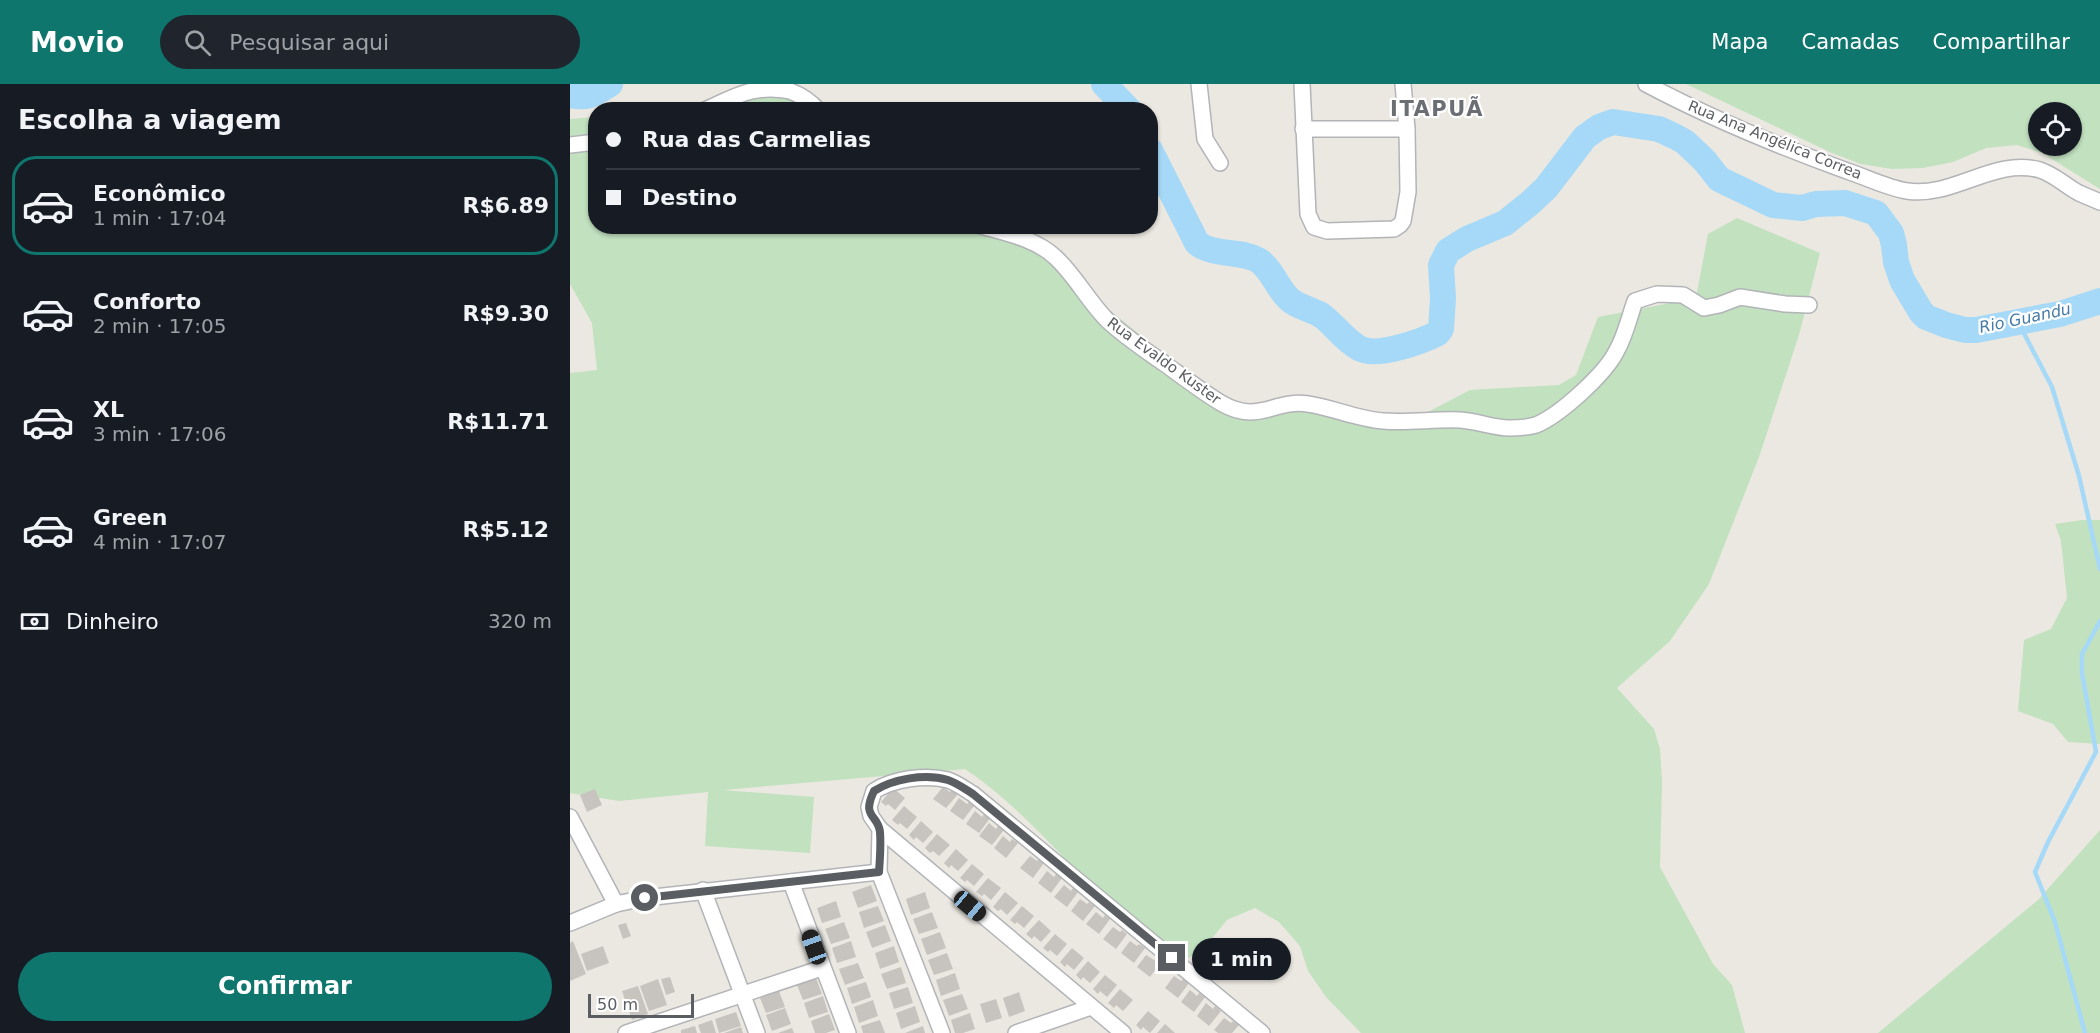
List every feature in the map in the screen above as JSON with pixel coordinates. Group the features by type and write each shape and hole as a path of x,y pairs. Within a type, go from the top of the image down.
{"street":[{"path":"1199,84 1205,139 1220,163"},
{"path":"1302,84 1308,214 1314,227 1327,231 1394,229 1400,225 1405,214 1408,192 1407,129 1403,84"},
{"name":"Rua Ana Angélica Correa","path":"1646,84 1697,111 1807,157 1906,191 1939,190 2005,169 2024,167 2041,170 2100,202"},
{"path":"720,102 739,92 766,86 777,87 810,102"},
{"path":"1303,129 1407,129"},
{"path":"570,145 588,143"},
{"name":"Rua Evaldo Kuster","path":"1008,234 1028,240 1056,257 1093,305 1126,336 1194,386 1222,404 1240,412 1265,411 1286,404 1299,403 1311,404 1358,418 1385,422 1434,419 1464,420 1509,428 1536,425 1566,405 1597,377 1616,352 1635,301 1657,294 1683,295 1704,308 1740,297 1785,304 1809,304"},
{"path":"1123,1033 880,830 871,816 869,807 874,791 902,781 933,778 957,784 973,794 1262,1033"},
{"path":"570,817 616,904"},
{"path":"880,830 879,872 942,1033"},
{"path":"570,923 616,904 703,890 879,872"},
{"path":"791,882 848,1033"},
{"path":"703,890 757,1033"},
{"path":"626,1033 822,968"},
{"path":"1016,1033 1091,1007"}],"green space":[{"path":"1686,84 2100,84 2100,189 2047,156 2082,156 2082,102 2028,102 2028,149 2017,145 1986,148 1953,162 1923,168 1892,169 1861,164 1832,153"},
{"path":"802,87 814,102 700,102"},
{"path":"588,118 588,234 1018,234 1052,244 1080,286 1198,382 1235,407 1260,407 1297,395 1364,418 1426,413 1470,390 1559,385 1576,375 1598,317 1696,298 1708,234 1737,218 1820,253 1799,335 1759,457 1709,584 1670,641 1617,688 1654,729 1660,749 1662,782 1660,867 1713,964 1732,985 1745,1033 1361,1033 1326,997 1308,971 1300,946 1279,922 1255,908 1227,920 1203,949 1188,958 1173,957 1106,900 1001,796 965,769 723,790 814,797 810,853 705,846 708,792 619,801 570,793 570,373 597,370 592,323 570,284 570,119"},
{"path":"2100,520 2100,744 2068,742 2053,724 2018,711 2024,640 2051,629 2067,598 2061,541 2055,524"},
{"path":"2100,830 2100,1033 1878,1033 2038,900"}],"building":[{"path":"943,787 950,792 952,789 958,794 946,808 933,799"},
{"path":"893,788 905,798 895,810 881,802"},
{"path":"595,789 602,805 587,812 580,795"},
{"path":"959,798 974,806 963,820 950,811"},
{"path":"904,806 917,817 907,829 892,820"},
{"path":"975,811 982,817 984,814 990,818 979,833 966,824"},
{"path":"921,821 933,832 923,843 916,837 914,840 909,835"},
{"path":"989,823 996,829 998,826 1004,830 992,845 979,836"},
{"path":"937,834 950,845 939,856 933,851 930,853 925,848"},
{"path":"1003,836 1010,842 1012,839 1018,843 1006,858 994,848"},
{"path":"956,849 968,860 958,871 951,865 949,868 944,863"},
{"path":"1030,856 1044,863 1033,878 1020,868"},
{"path":"972,864 984,874 974,886 960,878"},
{"path":"1047,871 1054,877 1056,874 1062,878 1051,893 1038,883"},
{"path":"988,878 1001,888 991,900 984,894 982,896 976,892"},
{"path":"871,885 877,901 858,908 852,892"},
{"path":"1064,885 1071,891 1073,888 1078,892 1067,907 1054,897"},
{"path":"925,892 930,908 911,915 906,899"},
{"path":"1005,892 1018,903 1007,915 1001,909 998,911 993,907"},
{"path":"1080,899 1095,906 1083,921 1071,911"},
{"path":"836,901 841,917 822,923 817,908"},
{"path":"878,906 884,921 864,928 859,912"},
{"path":"1022,906 1034,916 1024,928 1010,920"},
{"path":"932,912 938,928 919,934 913,919"},
{"path":"1096,912 1103,918 1105,915 1110,919 1099,934 1086,924"},
{"path":"1039,920 1051,931 1041,942 1034,936 1032,939 1026,934"},
{"path":"844,922 850,938 831,944 825,929"},
{"path":"626,923 631,936 623,939 618,925"},
{"path":"885,925 891,941 872,948 866,932"},
{"path":"1113,927 1127,934 1116,949 1103,939"},
{"path":"940,932 946,948 927,955 921,939"},
{"path":"1055,934 1067,944 1057,956 1043,948"},
{"path":"573,941 586,974 570,981 570,943"},
{"path":"851,941 856,957 837,963 832,948"},
{"path":"1130,941 1145,948 1134,963 1121,953"},
{"path":"603,946 609,963 587,971 581,954"},
{"path":"894,946 899,962 880,969 875,953"},
{"path":"1072,948 1084,958 1074,970 1067,964 1065,967 1060,962"},
{"path":"947,953 953,969 934,975 928,960"},
{"path":"1146,955 1161,962 1150,977 1137,967"},
{"path":"1088,961 1100,972 1090,983 1083,977 1081,980 1076,975"},
{"path":"858,963 864,978 845,985 839,969"},
{"path":"901,967 906,983 887,989 881,974"},
{"path":"955,973 960,989 941,996 936,980"},
{"path":"1105,975 1117,985 1107,997 1100,991 1098,994 1093,989"},
{"path":"1174,976 1189,983 1178,998 1165,988"},
{"path":"670,977 675,992 666,995 661,979"},
{"path":"816,978 822,994 803,1000 797,985"},
{"path":"658,979 667,1005 649,1011 640,986"},
{"path":"866,982 871,997 852,1004 847,988"},
{"path":"638,986 648,1014 632,1020 622,991"},
{"path":"908,987 913,1003 894,1009 889,993"},
{"path":"1120,989 1133,1000 1123,1011 1116,1005 1114,1008 1108,1003"},
{"path":"1190,990 1197,996 1199,993 1205,997 1194,1012 1181,1002"},
{"path":"779,991 785,1007 766,1013 760,998"},
{"path":"1019,992 1025,1011 1009,1017 1003,998"},
{"path":"962,994 968,1009 949,1016 943,1000"},
{"path":"823,996 828,1012 809,1018 804,1003"},
{"path":"996,999 1002,1018 986,1023 980,1004"},
{"path":"873,1000 878,1016 859,1023 854,1007"},
{"path":"1206,1003 1213,1009 1215,1006 1221,1011 1209,1026 1197,1016"},
{"path":"915,1006 920,1022 901,1029 896,1013"},
{"path":"785,1008 791,1024 772,1031 766,1015"},
{"path":"1148,1011 1160,1021 1150,1033 1143,1027 1141,1030 1136,1025"},
{"path":"736,1012 741,1026 719,1033 715,1019"},
{"path":"970,1013 975,1029 955,1033 951,1020"},
{"path":"829,1014 835,1030 815,1033 811,1021"},
{"path":"1224,1018 1239,1025 1232,1033 1218,1033 1214,1030"},
{"path":"712,1020 716,1033 701,1033 698,1025"},
{"path":"880,1020 885,1033 863,1033 861,1026"},
{"path":"1165,1024 1175,1033 1157,1033"},
{"path":"695,1026 697,1033 681,1033 681,1030"},
{"path":"923,1026 925,1033 905,1033"},
{"path":"741,1027 743,1033 724,1033"},
{"path":"792,1028 794,1033 778,1033"}],"waterway":[{"name":"Rio Guandu","path":"570,95 591,95 610,84"},
{"name":"Rio Guandu","path":"1104,84 1121,102"},
{"name":"Rio Guandu","path":"1158,166 1197,243 1211,250 1258,260 1267,268 1292,302 1321,315 1349,341 1367,351 1398,348 1438,333 1441,329 1443,298 1441,265 1448,251 1467,239 1505,223 1546,188 1585,137 1599,127 1613,122 1659,129 1676,137 1685,142 1705,161 1719,179 1773,205 1802,208 1816,204 1845,203 1876,213 1891,233 1902,280 1921,312 1926,317 1946,325 1965,330 1976,330 2060,314 2100,301"},
{"path":"2018,322 2052,387 2079,476 2100,569"},
{"path":"2085,1033 2055,922 2035,872 2048,842 2096,752 2082,673 2082,654 2100,621"}],"district":[{"name":"ITAPUÃ","path":"1437,109"}],"route":[{"path":"645,898 879,872 880,830 871,816 869,807 874,791 902,781 933,778 948,780 973,794 1172,958"}]}
